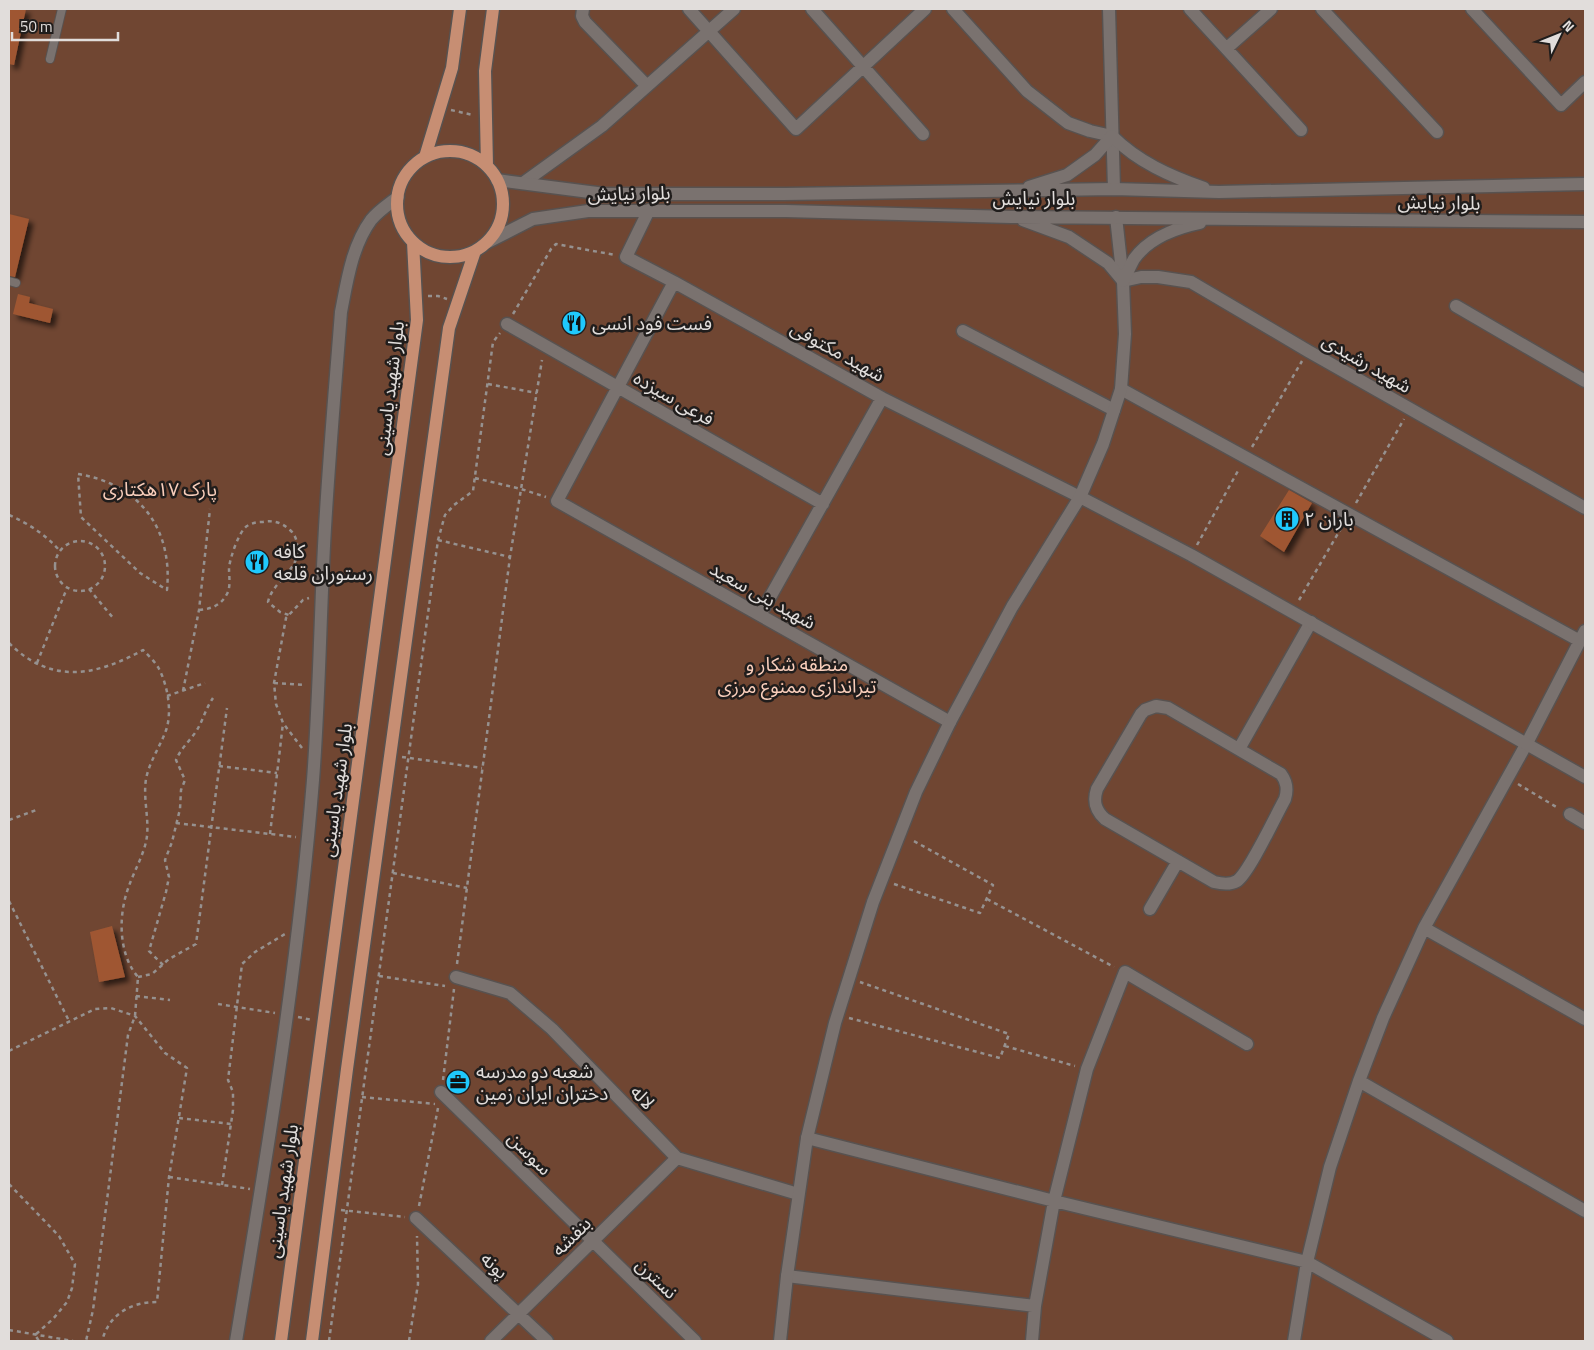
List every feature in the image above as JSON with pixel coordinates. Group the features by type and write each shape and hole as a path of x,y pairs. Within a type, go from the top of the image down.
{"main road":[{"path":"425,157 452,68 460,9"},
{"path":"487,166 484,71 493,9"},
{"path":"441,152 457,152 473,157 487,166 497,180 502,195 503,212 498,228 488,242 475,252 459,257 443,257 427,252 413,242 403,229 398,213 398,197 402,181 412,167 425,157 441,152"},
{"name":"بلوار شهید یاسینی","path":"281,1341 417,320 413,242"},
{"path":"312,1341 449,328 475,252"}],"street":[{"path":"583,9 582,16 585,22 647,86"},
{"path":"689,9 796,129 925,9"},
{"path":"523,183 602,126 734,9"},
{"path":"812,9 923,134"},
{"path":"953,9 1027,90 1068,122 1090,132 1112,136 1127,151 1147,163 1185,181 1219,192"},
{"path":"1109,9 1114,190"},
{"path":"1190,9 1302,130"},
{"path":"1227,48 1271,9"},
{"path":"1322,9 1437,132"},
{"path":"1472,9 1561,104 1585,82"},
{"path":"1009,192 1067,175 1095,155 1112,136"},
{"name":"بلوار نیایش","path":"497,180 604,194 1114,190 1219,192 1585,184"},
{"path":"746,194 749,202 747,211"},
{"path":"785,194 783,202 786,211"},
{"path":"236,1341 261,1190 286,1015 307,839 341,312 347,279 361,236 373,218 398,197"},
{"path":"626,257 649,210"},
{"name":"بلوار نیایش","path":"488,242 533,220 588,211 786,211 1011,217 1585,222"},
{"path":"1011,217 1069,237 1108,263 1123,281"},
{"path":"780,1341 787,1276 807,1138 838,1015 873,902 916,792 950,722 1012,607 1080,497 1103,444 1114,410 1120,389 1125,334 1123,281 1116,217"},
{"path":"1123,281 1134,259 1147,246 1162,236 1186,226 1220,218"},
{"name":"شهید مکتوفی","path":"626,257 882,398 1191,555 1585,777"},
{"name":"شهید رشیدی","path":"1123,281 1141,277 1158,277 1191,282 1316,356 1585,508"},
{"path":"557,501 674,282"},
{"path":"1456,306 1585,381"},
{"name":"فرعی سیزده","path":"507,324 823,504"},
{"path":"964,331 1114,410"},
{"path":"1120,389 1583,636 1508,778 1424,928 1383,1018 1359,1081 1330,1168 1308,1262 1294,1341"},
{"path":"760,615 882,398"},
{"name":"شهید بنی سعید","path":"557,501 950,722"},
{"path":"1239,749 1311,622"},
{"path":"1150,707 1168,708 1239,749 1281,774 1287,786 1285,799 1246,871 1236,882 1222,884 1214,882 1105,819 1100,814 1095,802 1097,788 1141,714 1150,707"},
{"path":"1570,814 1585,823"},
{"path":"1150,909 1178,861"},
{"path":"1424,928 1585,1019"},
{"path":"1032,1341 1035,1306 1054,1201 1087,1069 1125,972 1247,1044"},
{"name":"لاله","path":"455,982 510,993 552,1029 677,1158 798,1194"},
{"path":"1359,1081 1585,1211"},
{"name":"سوسن","path":"441,1092 592,1241"},
{"path":"807,1138 1054,1201 1308,1262 1447,1341"},
{"name":"بنفشه","path":"491,1341 677,1158"},
{"name":"پونه","path":"416,1218 547,1341"},
{"name":"نسترن","path":"592,1241 695,1341"},
{"path":"787,1276 1035,1306"}],"lane":[{"path":"50,59 62,9"}],"path":[{"path":"440,107 463,114 486,116"},
{"path":"329,1341 438,540 445,515 454,505 473,491 493,342 507,324 551,249 556,244 626,257"},
{"path":"416,295 438,296 458,303"},
{"path":"441,1092 510,557 544,346"},
{"path":"488,384 536,393"},
{"path":"78,474 90,476 126,491 144,509 160,533 165,547 168,561 167,590 140,573 81,517 78,474"},
{"path":"475,478 521,488 557,501"},
{"path":"183,691 199,610 210,509"},
{"path":"9,515 46,536 60,551"},
{"path":"199,610 210,610 222,602 229,592 229,566 237,541 245,527 271,520 282,524 292,531 297,540 298,556 292,567 270,593 268,602 280,612 288,615"},
{"path":"438,540 510,557"},
{"path":"80,541 87,542 100,551 105,565 101,580 89,589 78,591 68,588 62,583 55,571 56,557 60,551 65,546 80,541"},
{"path":"37,663 68,588"},
{"path":"89,589 114,619"},
{"path":"313,767 300,745 283,724 276,704 274,683 286,618 303,600 322,592"},
{"path":"9,643 37,663 66,673 103,669 143,650 157,666 165,682 169,714 166,732 153,757 146,779 147,837 127,889 121,928 126,956 138,977 135,1016 128,1035 94,1300 86,1341"},
{"path":"9,652 14,648"},
{"path":"274,683 317,686"},
{"path":"167,696 205,684"},
{"path":"163,965 150,951 166,892 169,877 165,860 172,842 180,809 181,790 185,780 176,760 179,752 201,723 206,708 213,698"},
{"path":"138,977 152,974 169,959 196,944 227,708"},
{"path":"270,834 283,724"},
{"path":"391,755 482,768"},
{"path":"219,766 277,773"},
{"path":"1508,778 1570,814"},
{"path":"9,820 39,809"},
{"path":"176,823 307,839"},
{"path":"882,880 980,913 987,899 992,885 900,834"},
{"path":"393,874 467,888"},
{"path":"987,899 1125,972"},
{"path":"9,901 69,1022"},
{"path":"222,1185 231,1124 233,1092 228,1080 242,964 255,952 297,927"},
{"path":"379,976 455,982"},
{"path":"838,1015 1000,1058 1009,1034 849,978"},
{"path":"136,996 170,1000"},
{"path":"218,1004 324,1022"},
{"path":"9,1051 95,1009 111,1008 135,1016 165,1054 188,1068 169,1177 157,1302 144,1302 120,1312 104,1333 102,1341"},
{"path":"1004,1046 1087,1069"},
{"path":"362,1097 439,1104 416,1218 418,1284 409,1341"},
{"path":"179,1118 231,1124"},
{"path":"169,1177 261,1190"},
{"path":"9,1184 59,1236 75,1264 72,1288 67,1302 35,1335"},
{"path":"329,1209 416,1218"},
{"path":"9,1330 72,1341"},
{"path":"35,1335 39,1341"}],"green space":[{"name":"منطقه شکار و تیراندازی ممنوع مرزی","path":"9,9 1585,9 1585,1341 9,1341"}],"building":[{"path":"9,9 26,9 14,65 9,64"},
{"path":"9,214 29,219 15,277 9,276"},
{"path":"18,294 30,297 29,303 53,309 50,323 13,314"},
{"name":"باران ۲","path":"1289,490 1312,503 1284,552 1260,536"},
{"path":"112,926 125,977 99,982 90,932"}],"place":[{"name":"فست فود انسی","path":"574,323"},
{"name":"باران ۲","path":"1287,519"},
{"name":"کافه رستوران قلعه","path":"257,562"},
{"name":"شعبه دو مدرسه دختران ایران زمین","path":"458,1082"}],"park label":[{"name":"پارک ۱۷هکتاری","path":"160,489"}]}
